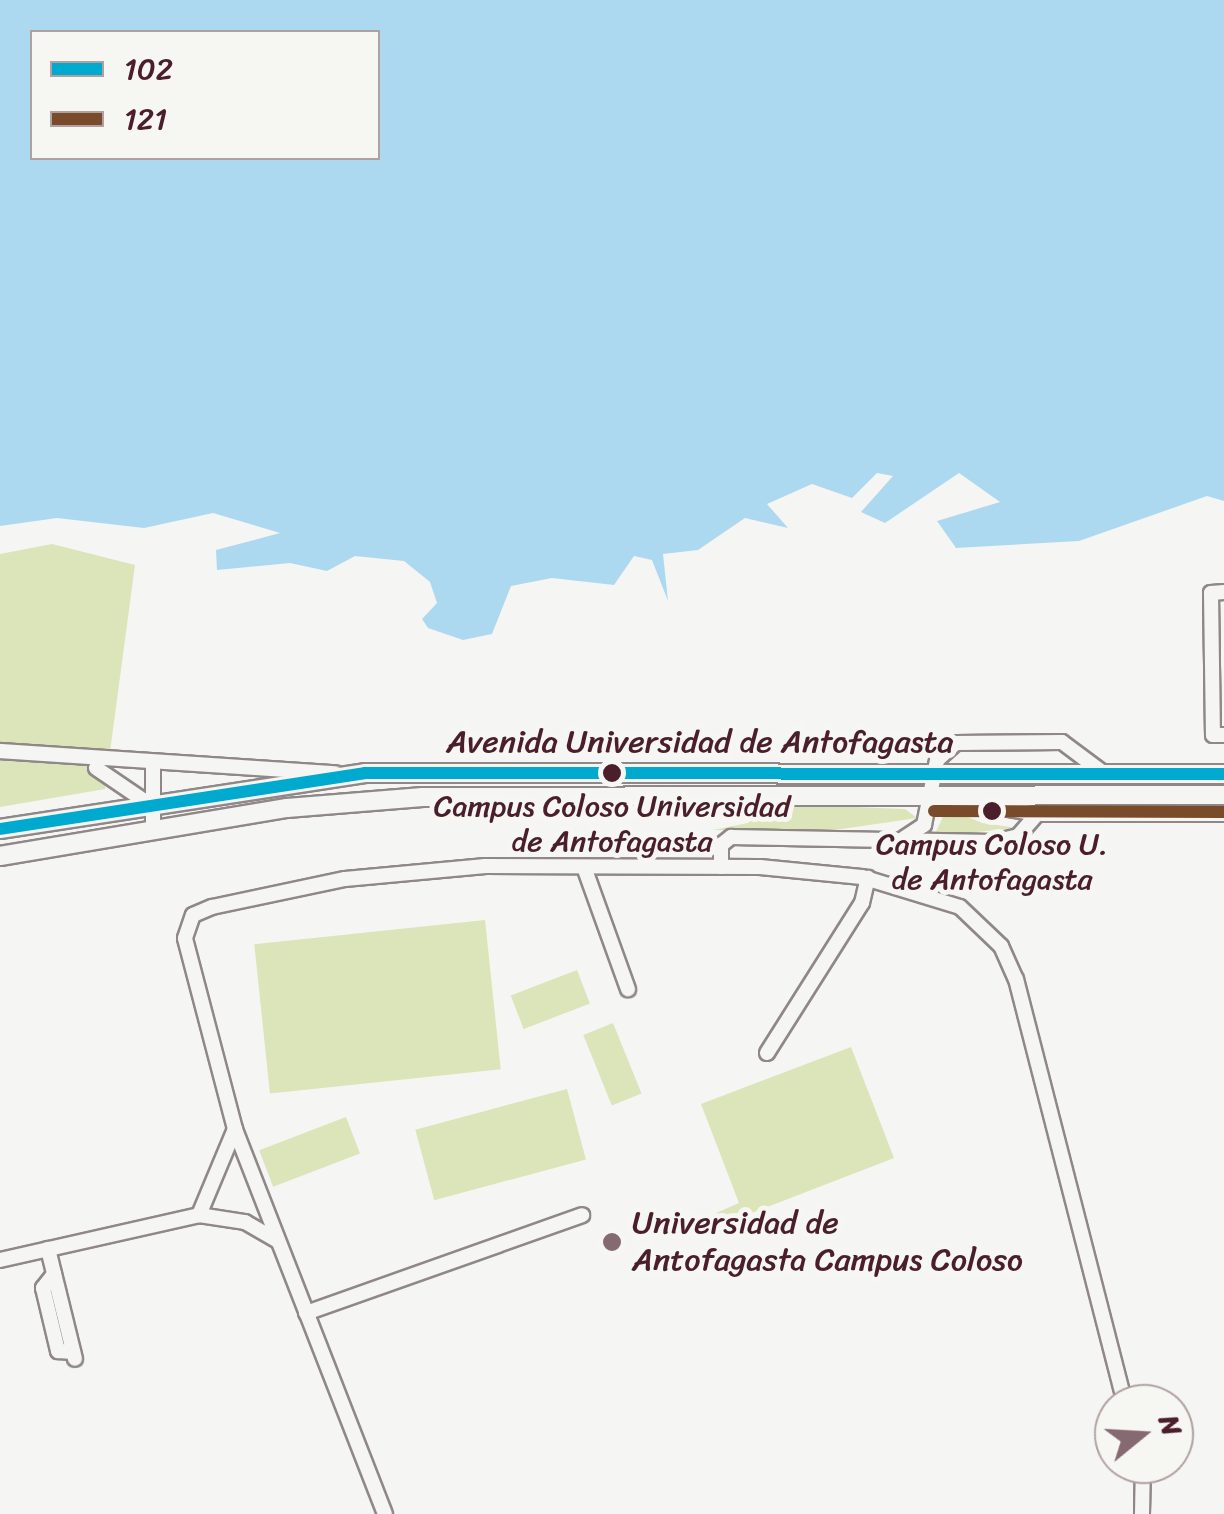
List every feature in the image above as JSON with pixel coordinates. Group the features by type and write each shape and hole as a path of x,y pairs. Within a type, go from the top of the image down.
{"main road":[{"name":"Avenida Universidad de Antofagasta","path":"0,829 346,774 1224,774"},
{"name":"Avenida Universidad de Antofagasta","path":"0,856 153,830 423,797 1224,795"}],"lane":[{"path":"1224,592 1211,592 1213,735 1224,735"},
{"path":"904,838 924,825 934,794 934,774 945,750 972,740 1062,742 1105,774"},
{"path":"0,751 85,764 346,774"},
{"path":"85,764 149,804"},
{"path":"153,767 149,804 153,830"},
{"path":"934,794 1036,814 1224,814"},
{"path":"721,867 721,845 732,837 1013,839 1036,814"},
{"path":"584,867 628,989"},
{"path":"385,1514 235,1130 199,1014 185,938 193,914 345,879 584,867 721,867 868,878 960,907 1001,946 1120,1384"},
{"path":"766,1054 862,903 868,878"},
{"path":"199,1215 235,1130"},
{"path":"0,1260 199,1215 245,1222 278,1242"},
{"path":"306,1313 582,1215"},
{"path":"48,1250 54,1274 43,1282 54,1335 60,1354 74,1355"},
{"path":"1142,1514 1143,1484"}],"green space":[{"path":"52,544 135,565 105,789 0,807 0,554"},
{"path":"774,804 905,809 917,818 828,831 713,830 748,823"},
{"path":"947,808 982,823 1018,828 934,836"},
{"path":"485,920 501,1069 270,1093 254,944"},
{"path":"577,970 590,1004 524,1029 511,995"},
{"path":"613,1023 641,1093 612,1105 583,1035"},
{"path":"851,1047 894,1158 718,1226 714,1214 739,1203 701,1104"},
{"path":"567,1089 586,1160 434,1200 415,1130"},
{"path":"346,1117 360,1153 273,1187 259,1150"}],"water":[{"path":"0,0 1224,0 1224,501 1207,496 1079,541 956,548 937,521 1000,502 959,473 885,523 861,512 893,476 877,473 852,498 812,484 767,504 788,528 745,518 698,550 663,554 668,601 652,560 634,556 614,585 552,578 511,586 492,634 463,640 428,628 422,619 437,603 430,582 404,561 355,556 327,571 290,563 217,570 216,550 280,533 213,513 144,528 57,518 0,526"}],"transit line":[{"name":"102","path":"0,829 365,773 1224,774"},
{"name":"121","path":"934,811 1224,812"}],"place":[{"name":"Campus Coloso Universidad de Antofagasta","path":"612,773"},
{"name":"Campus Coloso U. de Antofagasta","path":"992,811"},
{"name":"Universidad de Antofagasta Campus Coloso","path":"612,1242"}]}
